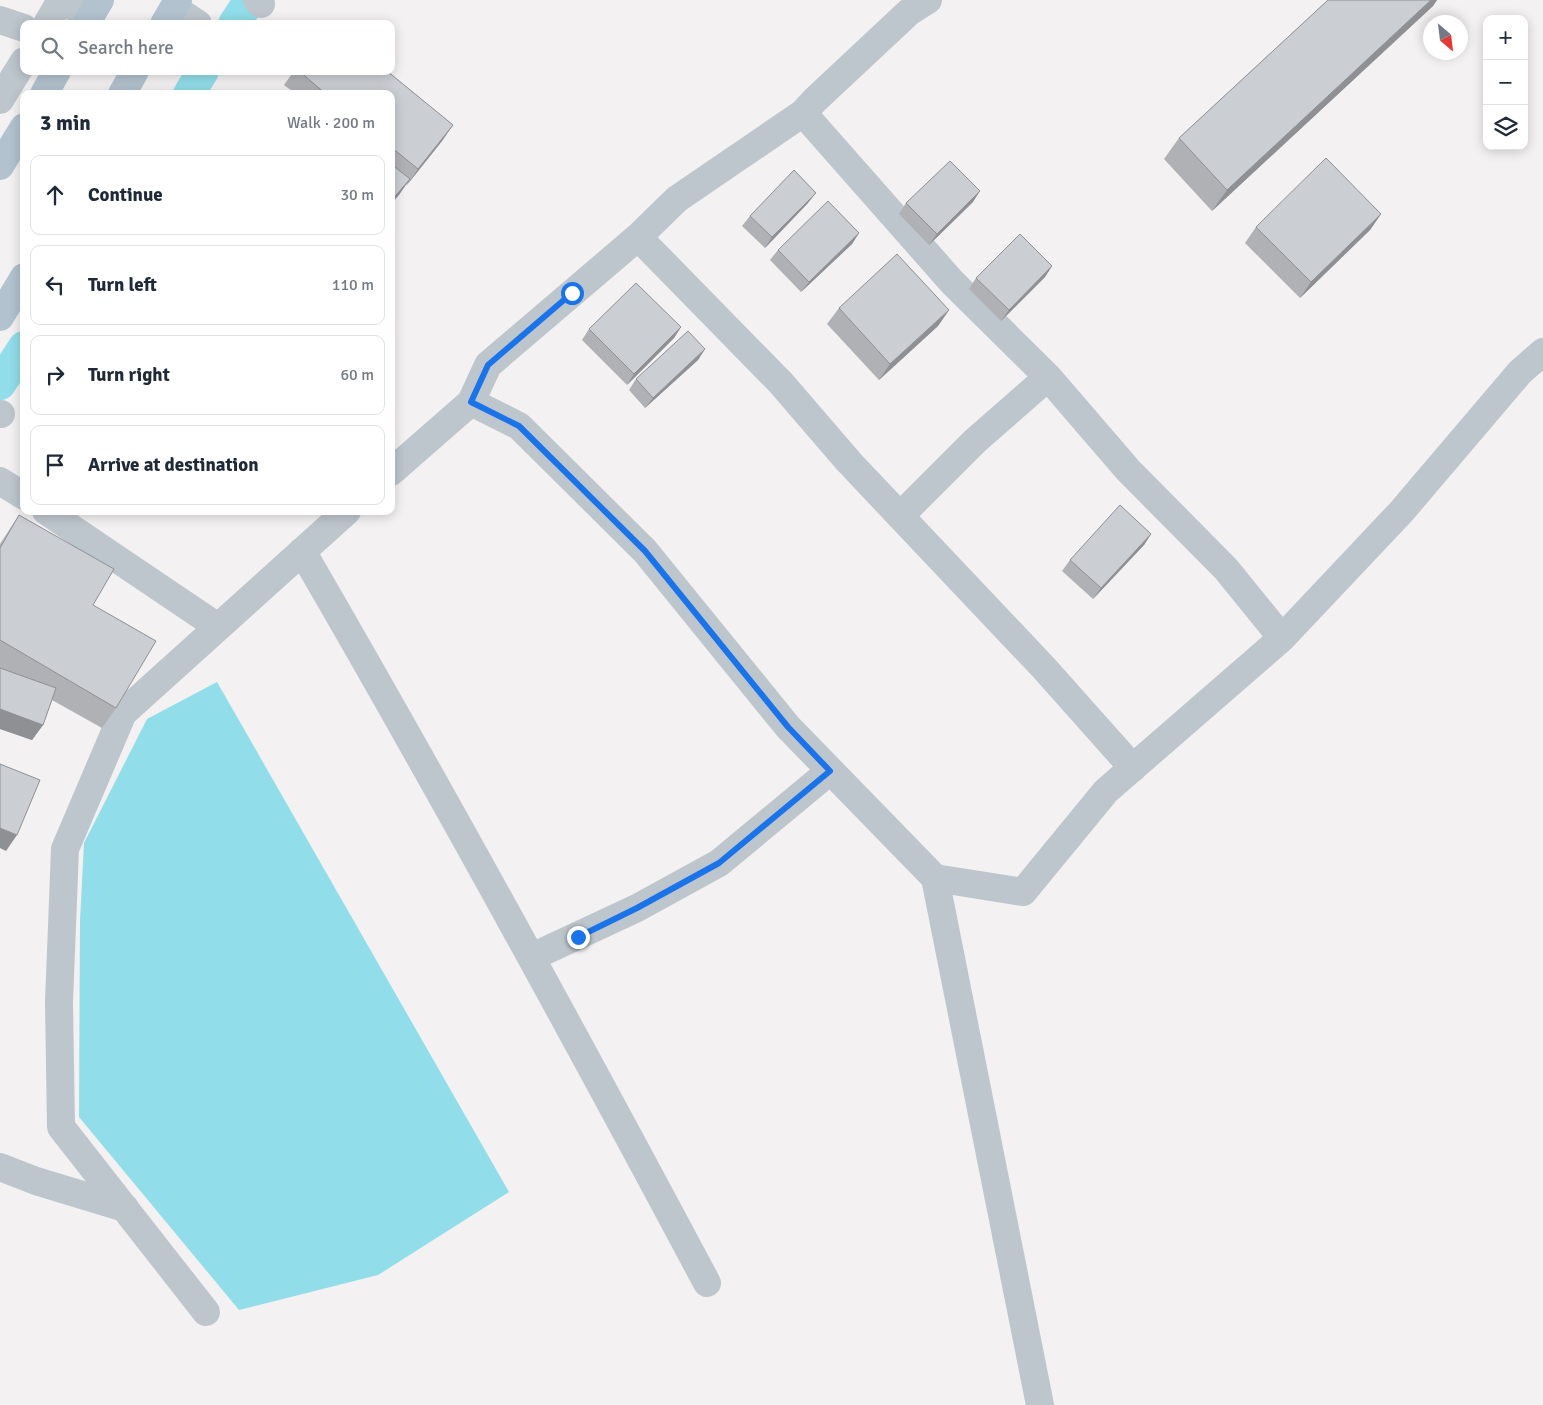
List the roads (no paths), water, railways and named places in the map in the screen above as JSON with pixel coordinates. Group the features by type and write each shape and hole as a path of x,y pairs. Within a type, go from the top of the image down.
{"main road":[{"path":"46,90 55,75"},
{"path":"124,90 133,75"},
{"path":"0,166 20,134"},
{"path":"0,317 20,283"}],"street":[{"path":"48,20 61,0 92,13"},
{"path":"395,468 471,402 488,365 638,237 677,199 803,113 909,12 928,0"},
{"path":"172,11 190,20"},
{"path":"0,20 20,27"},
{"path":"0,100 20,68"},
{"path":"803,113 952,282 1048,377 1128,470 1226,569 1282,638"},
{"path":"638,237 781,383 849,462 1044,668 1133,768"},
{"path":"935,878 1023,892 1106,791 1282,638 1401,512 1520,372 1543,352"},
{"path":"900,516 975,441 1048,377"},
{"path":"471,402 519,426 645,551 788,727 935,878 1040,1405"},
{"path":"0,481 20,494"},
{"path":"52,515 218,627"},
{"path":"206,1312 61,1126 59,1002 65,849 123,713 342,515"},
{"path":"302,551 378,682 532,957 706,1283"},
{"path":"532,957 637,908 719,863 830,771"},
{"path":"0,1167 36,1181 125,1208"}],"water":[{"path":"217,682 509,1192 378,1275 239,1310 79,1117 80,921 84,843 147,719"}],"waterway":[{"path":"237,20 250,0"},
{"path":"191,90 201,75"},
{"path":"0,384 20,353"}]}
